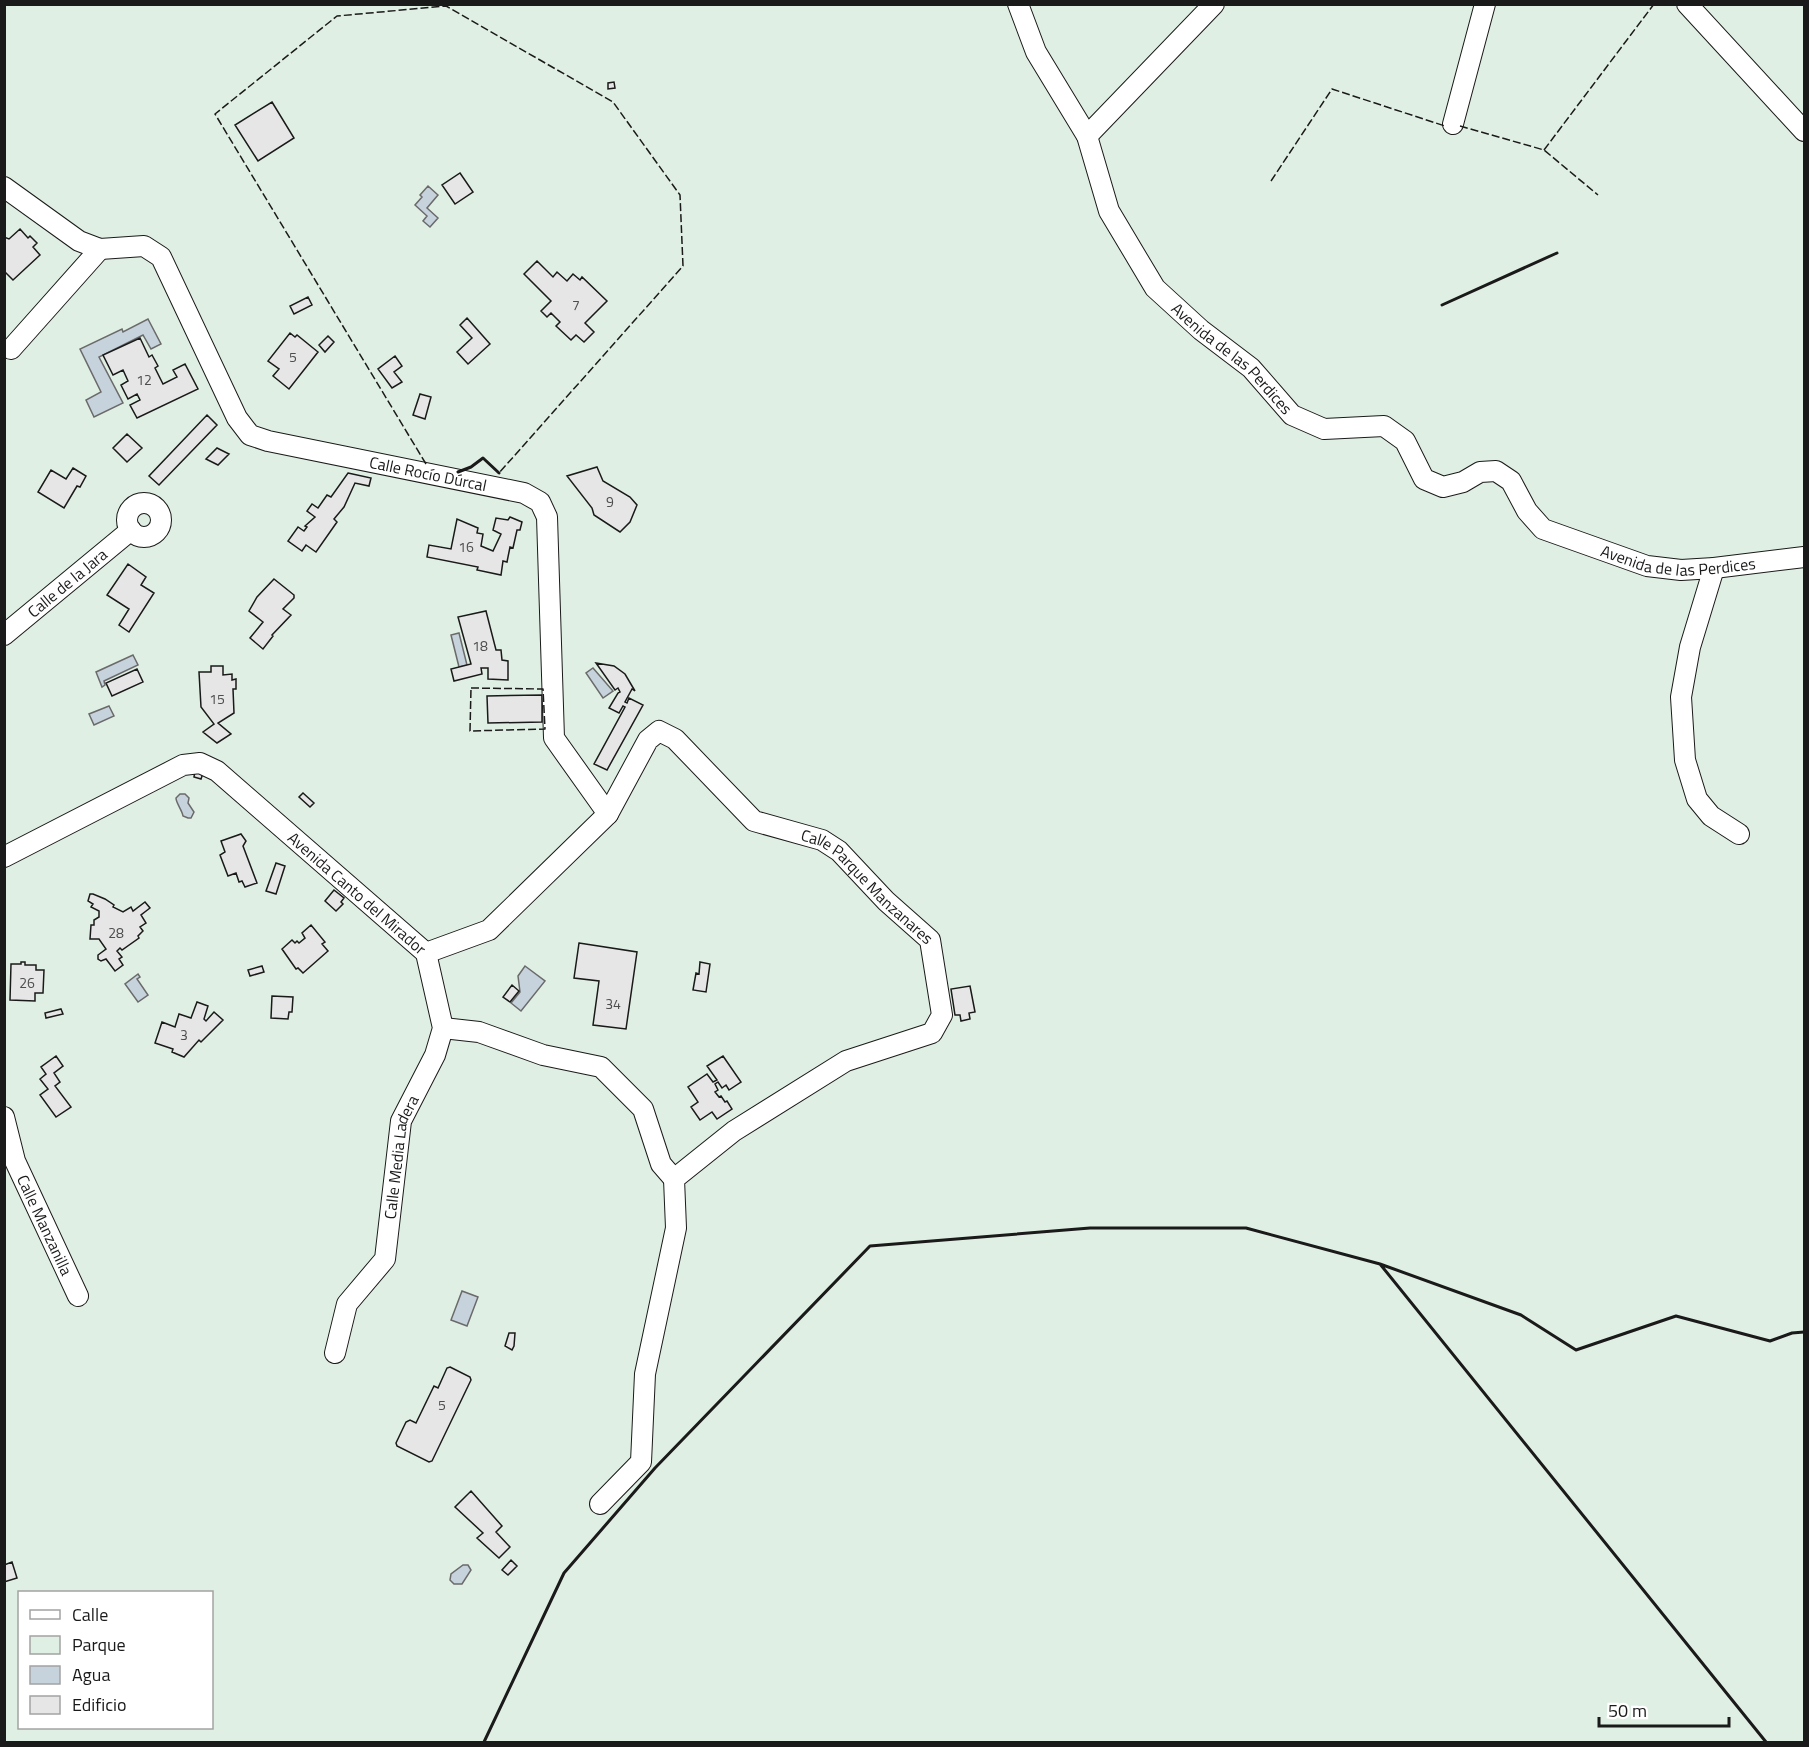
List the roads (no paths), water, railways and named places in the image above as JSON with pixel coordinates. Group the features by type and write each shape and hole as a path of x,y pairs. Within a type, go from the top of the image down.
{"street":[{"name":"Avenida de las Perdices","path":"1018,4 1036,52 1087,136 1109,211 1155,288 1201,330 1251,368 1292,416 1324,429 1384,426 1405,441 1424,479 1443,488 1463,482 1480,472 1496,471 1511,481 1527,511 1544,530 1647,566 1681,570 1804,557"},
{"path":"1087,136 1214,4"},
{"path":"1453,124 1485,4"},
{"path":"1687,4 1804,131"},
{"name":"Calle Rocío Dúrcal","path":"4,187 79,241 100,249 144,246 161,256 237,418 250,435 268,441 524,493 540,502 547,517 554,738 608,814"},
{"path":"11,349 100,249"},
{"name":"Calle de la Jara","path":"4,635 131,530"},
{"path":"1714,568 1690,647 1681,697 1685,760 1697,799 1711,816 1739,834"},
{"name":"Avenida Canto del Mirador","path":"4,857 183,765 200,763 217,771 426,953 489,930 608,814 648,740 659,732"},
{"name":"Calle Parque Manzanares","path":"659,732 675,739 754,821 822,840 839,850 886,901 930,940 942,1015 932,1033 846,1061 734,1131 674,1179"},
{"name":"Calle Media Ladera","path":"335,1353 347,1304 385,1258 401,1121 435,1055 442,1028 426,953"},
{"path":"442,1028 479,1032 543,1055 601,1067 644,1109 662,1164 674,1179 676,1228 645,1374 640,1461 600,1504"},
{"name":"Calle Manzanilla","path":"4,1117 15,1161 78,1296"}],"water":[{"path":"428,186 438,195 427,208 438,218 430,227 423,221 427,216 415,205"},
{"path":"148,319 161,344 151,349 143,335 99,357 123,403 94,417 86,400 101,392 80,349 122,329 123,332"},
{"path":"459,633 467,665 459,667 451,635"},
{"path":"133,655 138,665 104,681 105,685 102,687 96,672"},
{"path":"593,668 613,691 603,698 586,673"},
{"path":"109,706 114,716 94,725 89,714"},
{"path":"180,794 185,794 189,798 188,803 194,812 191,818 183,816 176,800"},
{"path":"525,966 545,981 521,1011 511,1003 520,992 518,976"},
{"path":"138,974 140,977 137,979 148,995 138,1002 125,984"},
{"path":"462,1291 478,1297 467,1326 451,1320"},
{"path":"463,1565 468,1565 471,1570 462,1584 454,1584 450,1580 451,1574"}]}
